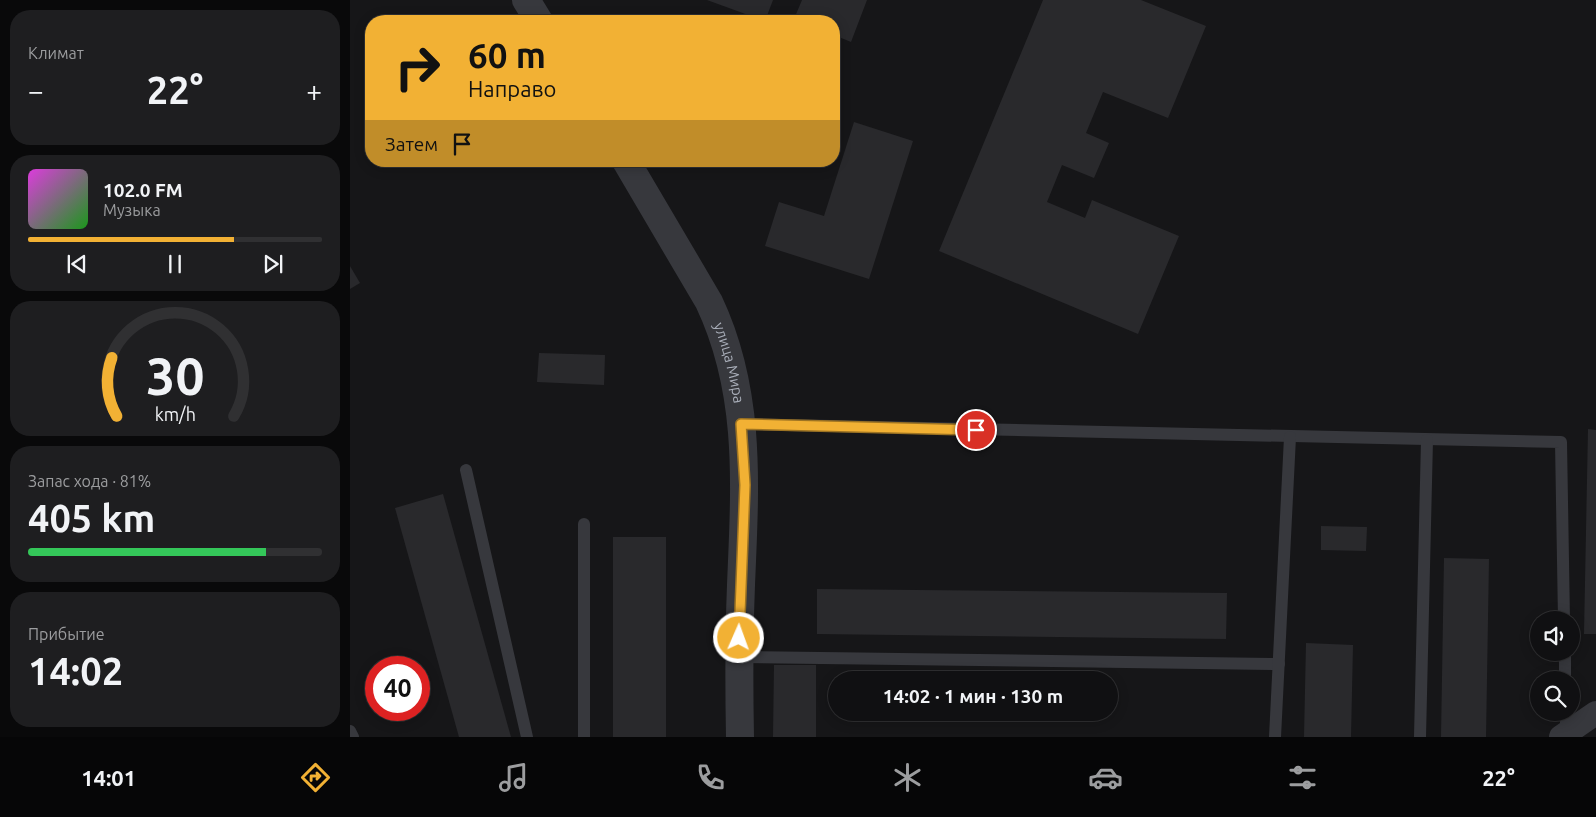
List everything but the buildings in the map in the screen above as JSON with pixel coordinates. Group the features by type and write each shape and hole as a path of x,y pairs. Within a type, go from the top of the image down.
{"street":[{"path":"526,0 535,15"},
{"name":"улица Мира","path":"630,167 665,225 720,325 735,373 745,485 739,657 740,737"},
{"path":"1564,728 1596,713"}],"lane":[{"path":"741,424 1561,442 1564,611"},
{"path":"1275,737 1290,437"},
{"path":"1420,737 1428,440"},
{"path":"466,470 527,737"},
{"path":"584,524 584,737"},
{"path":"739,657 1279,664"},
{"path":"350,731 353,737"}],"route":[{"path":"739,638 745,485 741,424 976,430"}]}
